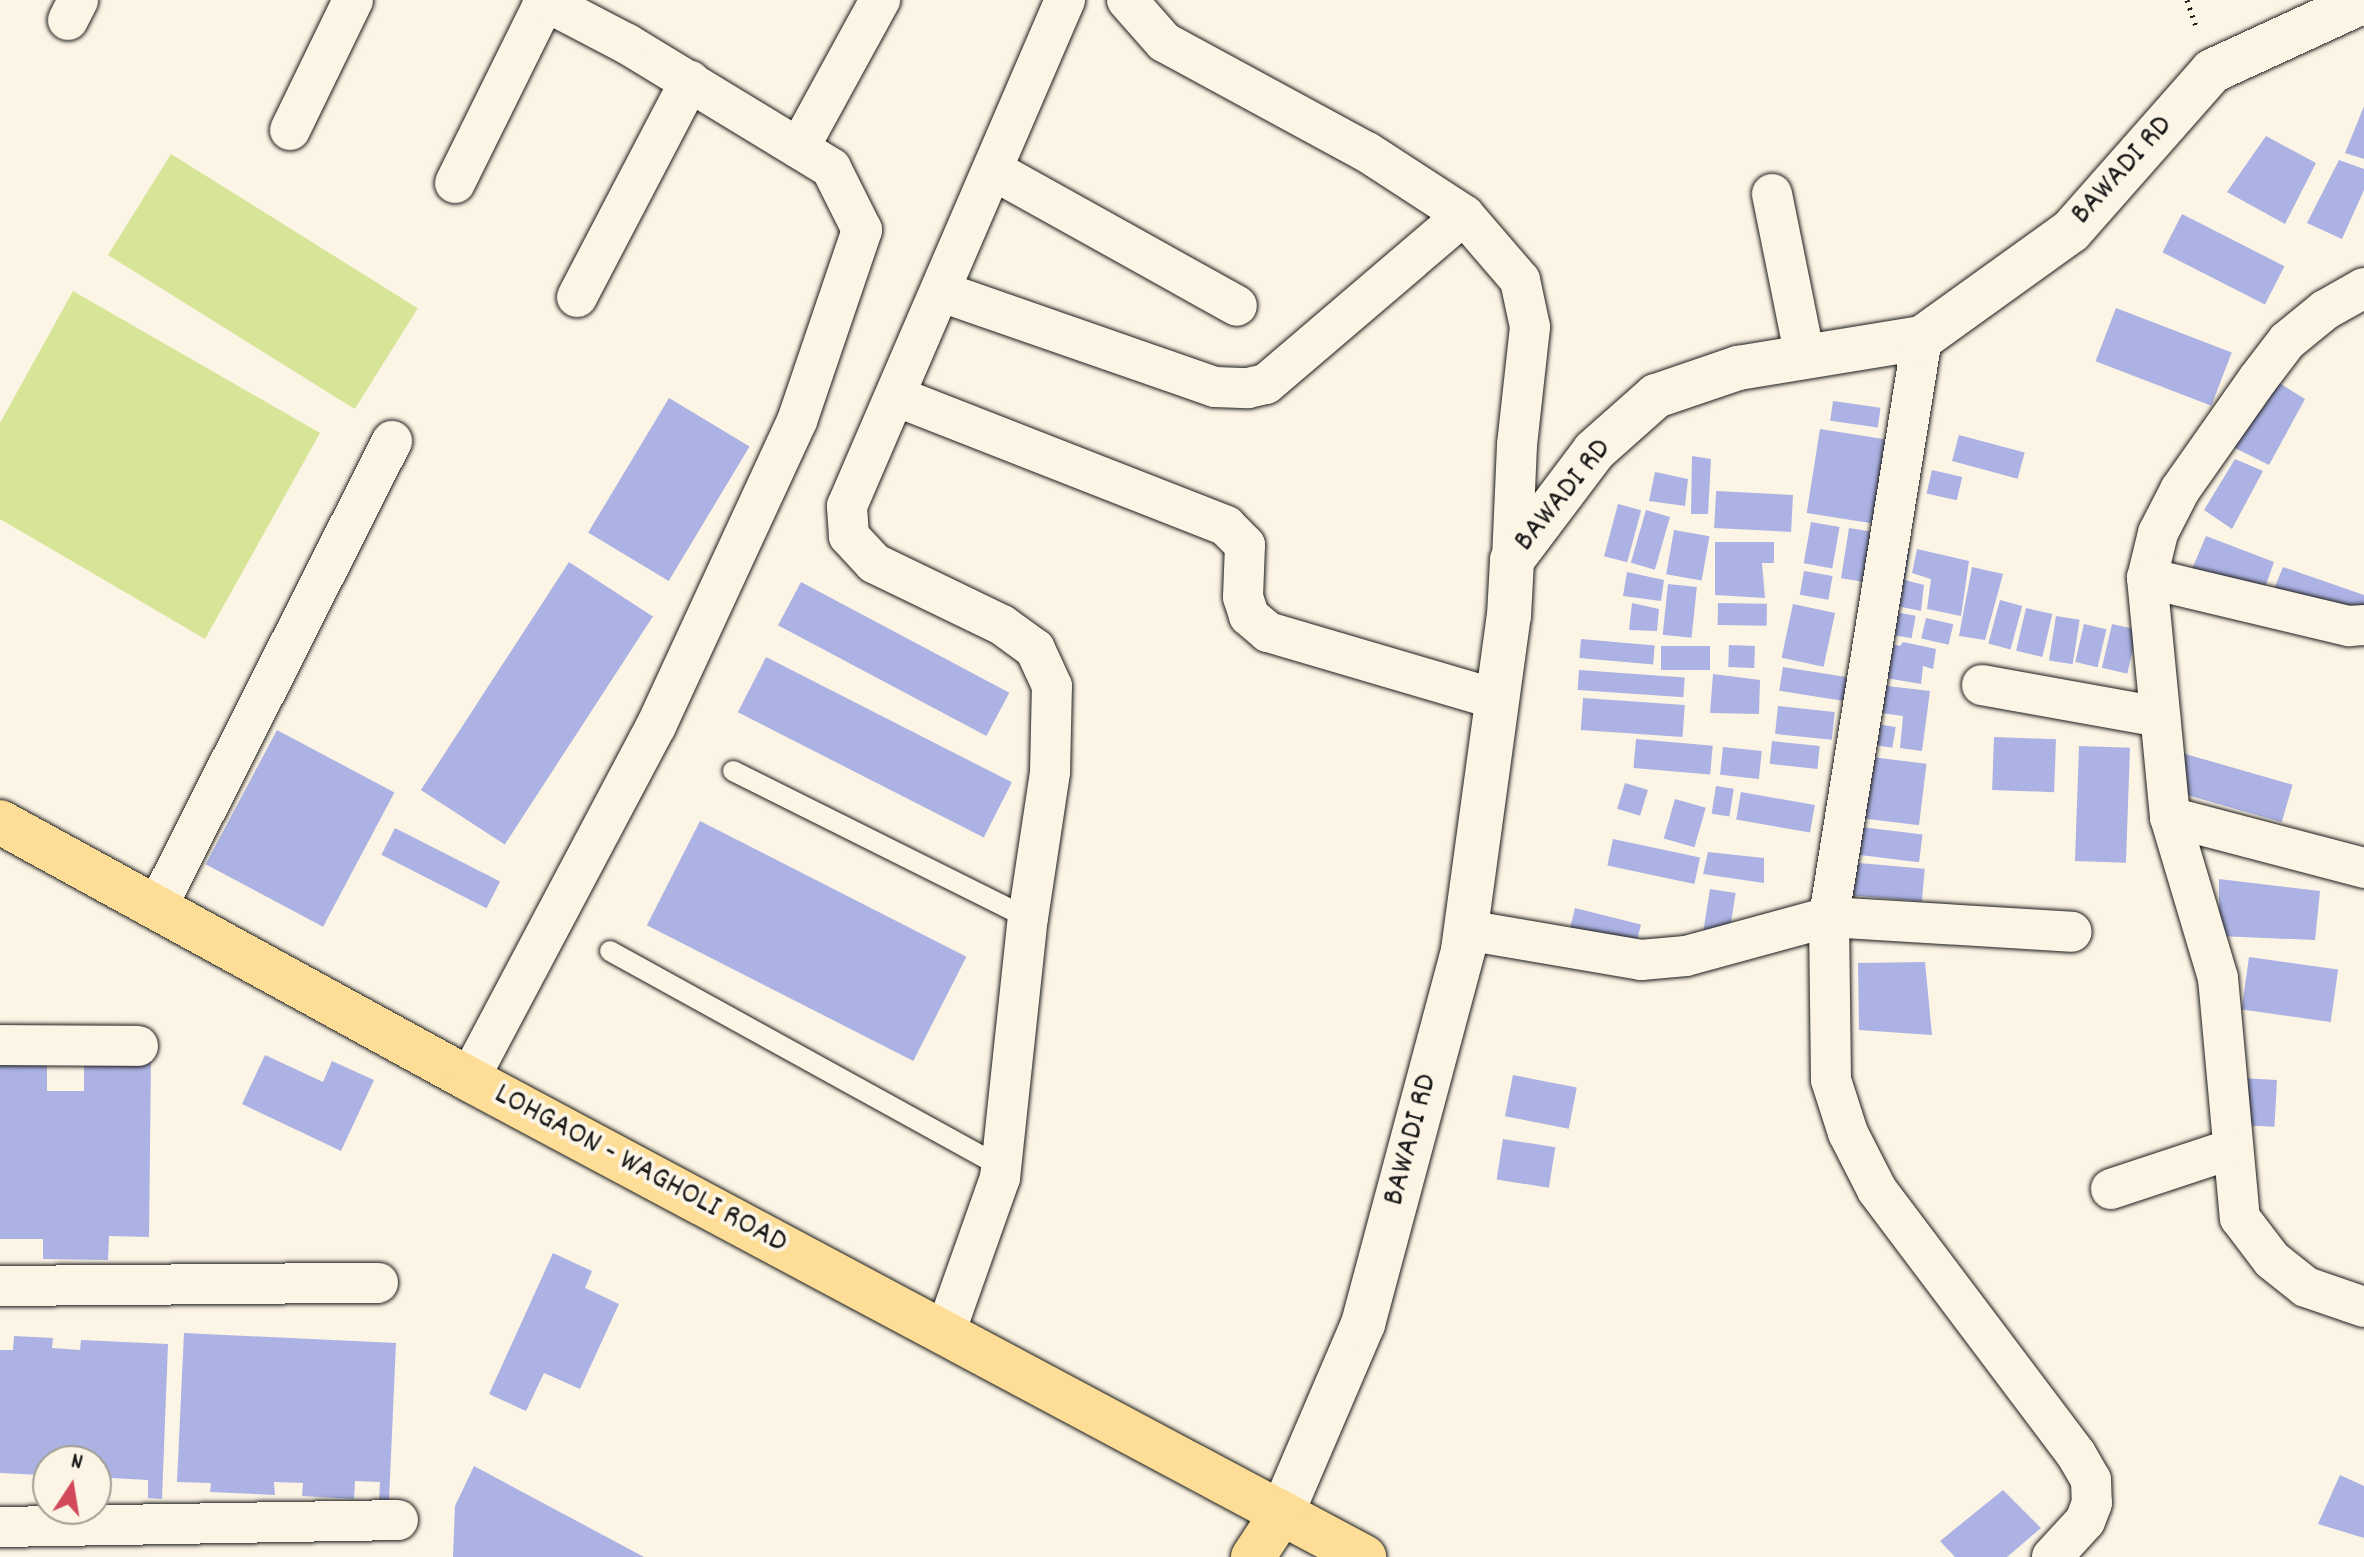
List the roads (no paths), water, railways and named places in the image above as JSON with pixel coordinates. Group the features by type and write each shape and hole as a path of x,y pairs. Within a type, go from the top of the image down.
{"main road":[{"name":"LOHGAON - WAGHOLI ROAD","path":"0,822 469,1079 1364,1557"},
{"path":"1253,1557 1282,1513"}],"street":[{"path":"290,130 353,0"},
{"path":"799,148 880,0"},
{"path":"945,1333 1002,1167 1028,918 1050,772 1052,686 1035,649 1002,625 874,563 849,536 847,506 942,292 1065,0"},
{"path":"1127,0 1164,42 1367,152 1464,215 1520,280 1530,327 1517,445 1512,560"},
{"path":"455,183 544,1 690,81 831,168 862,230 842,297 797,421 656,726 469,1079"},
{"name":"BAWADI RD","path":"1282,1513 1363,1324 1466,930 1509,616 1512,560 1594,451 1656,396 1738,368 1922,338 2071,231 2212,71 2364,1"},
{"path":"577,297 690,81"},
{"path":"993,170 1237,306"},
{"path":"1772,194 1805,357"},
{"path":"942,292 1215,387 1248,388 1266,384 1464,215"},
{"path":"2364,288 2325,310 2287,341 2258,379 2180,490 2158,533 2147,578 2170,817 2218,978 2240,1218 2272,1260 2306,1287 2364,1307"},
{"path":"1922,338 1829,917 1831,1080 1848,1133 1877,1190 2076,1454 2091,1480 2092,1503 2069,1550"},
{"path":"895,396 1226,526 1245,545 1243,597 1249,616 1268,632 1496,699"},
{"path":"157,907 392,441"},
{"path":"2147,578 2349,626 2364,625"},
{"path":"1982,685 2160,717"},
{"path":"2170,817 2364,868"},
{"path":"1466,930 1641,960 1686,956 1829,917 2072,932"},
{"path":"0,1045 138,1046"},
{"path":"2111,1189 2232,1149"},
{"path":"0,1286 378,1283"},
{"path":"0,1527 398,1520"}],"lane":[{"path":"733,771 1028,918"},
{"path":"610,951 1002,1167"}]}
